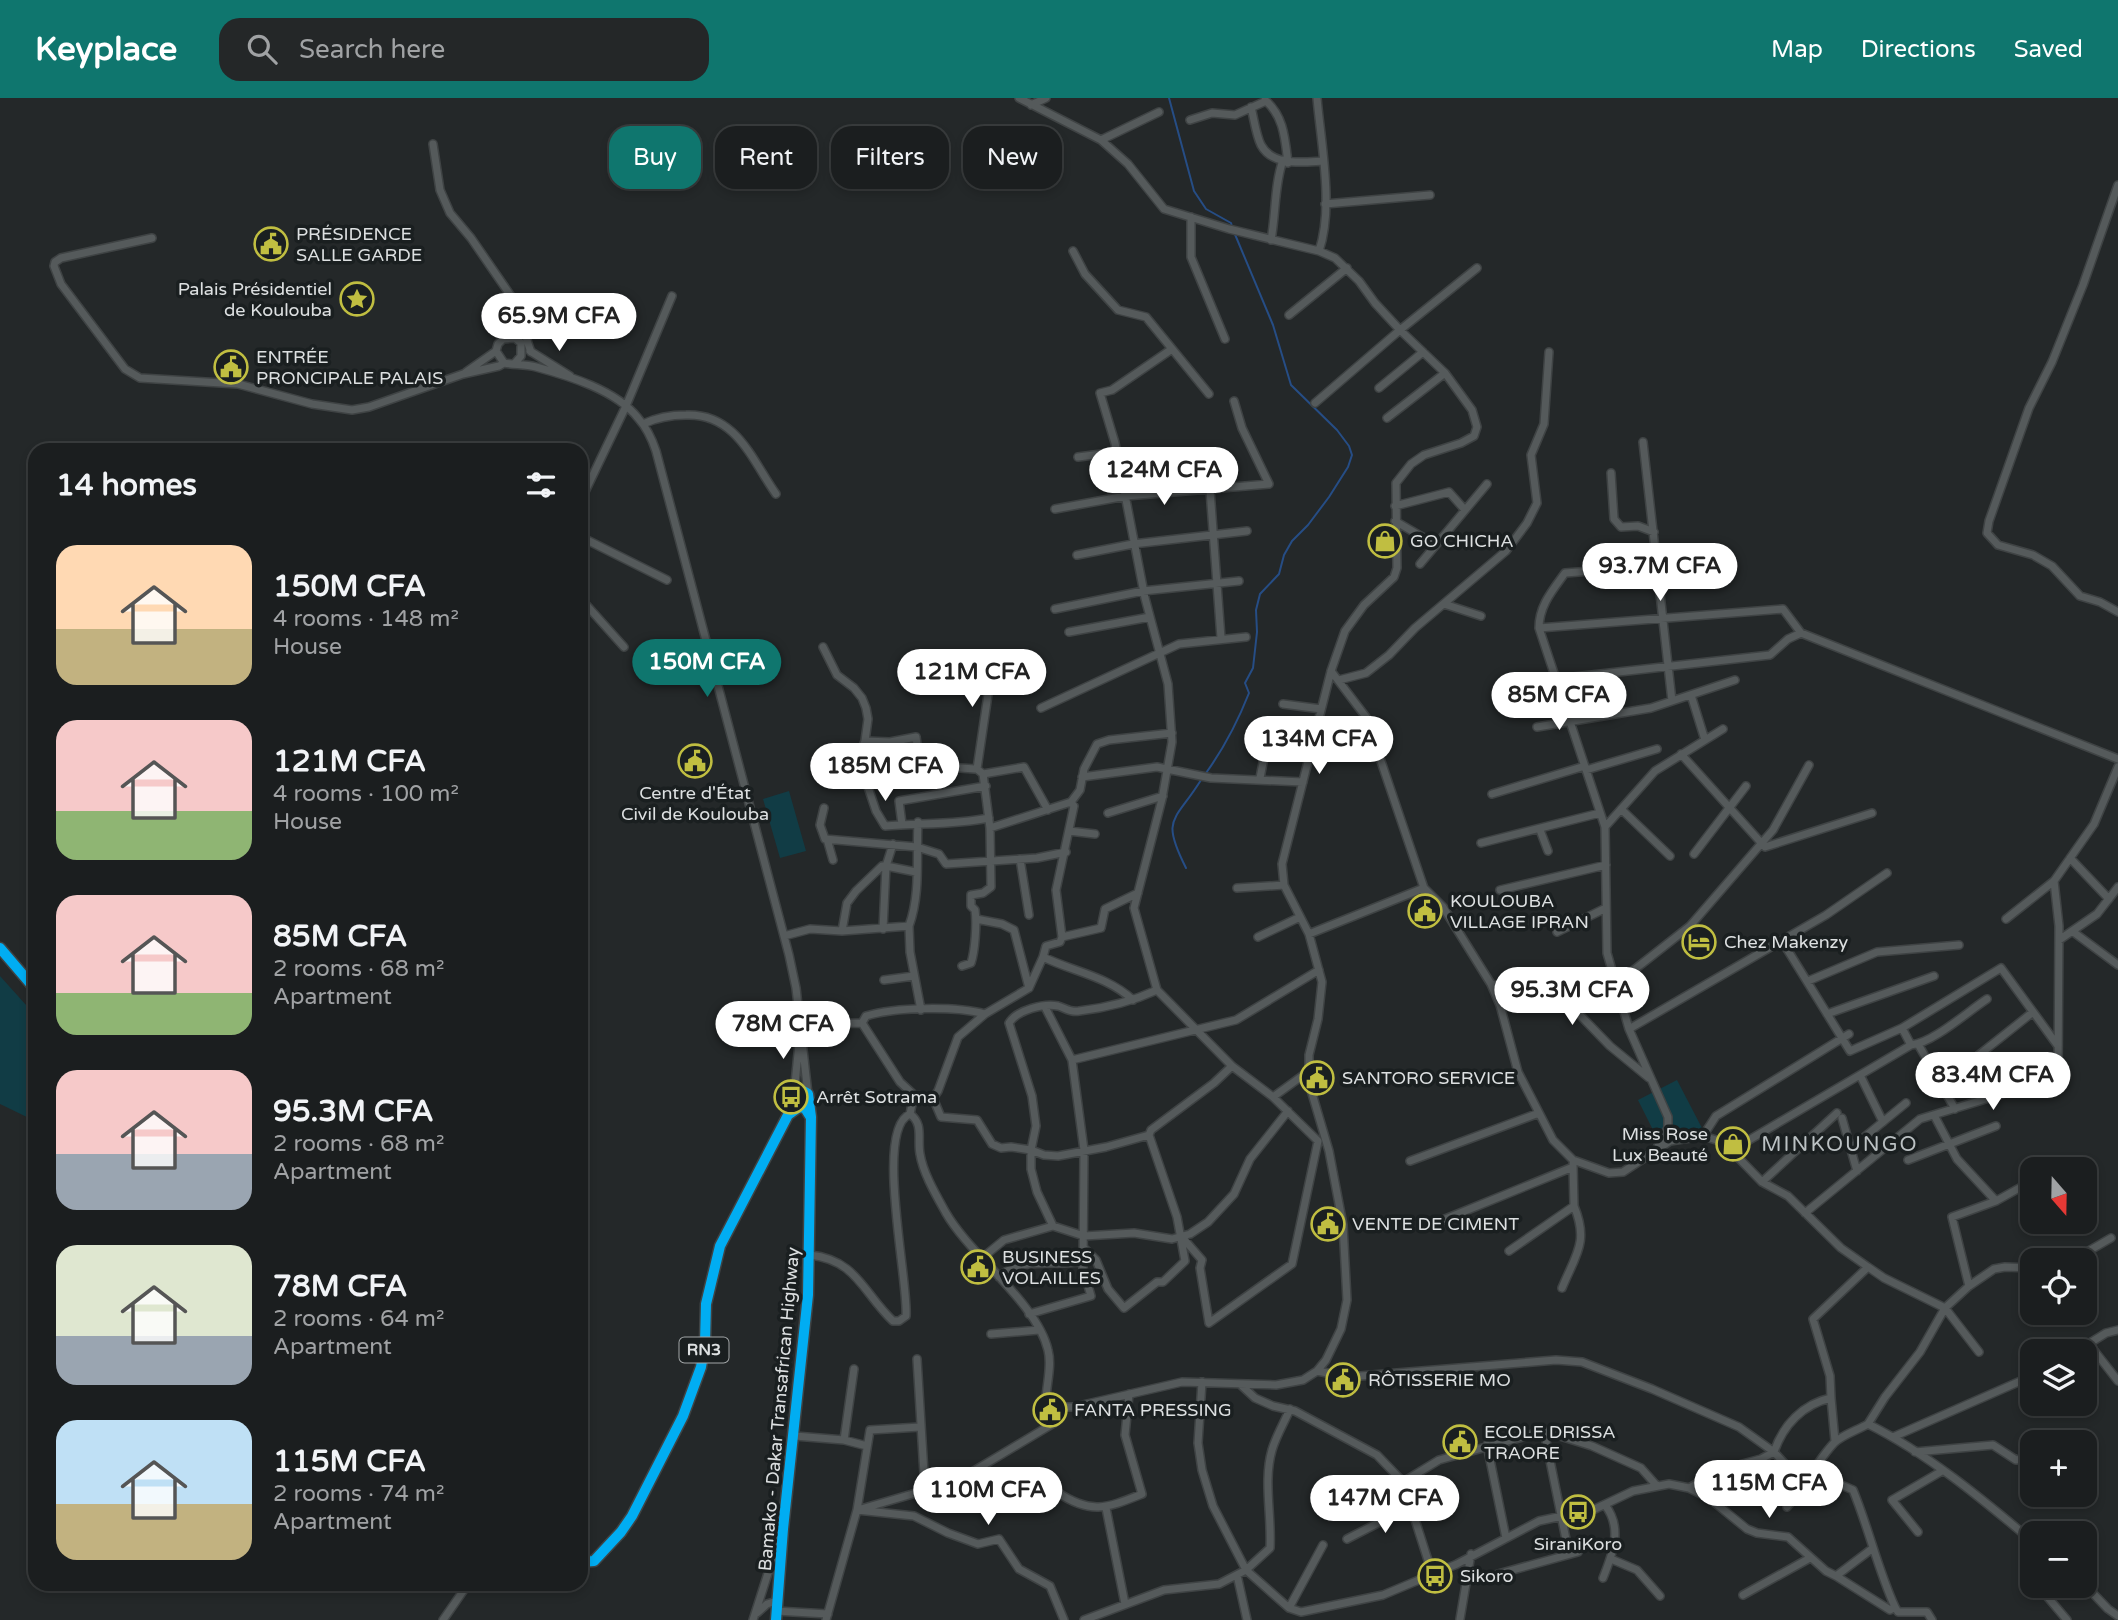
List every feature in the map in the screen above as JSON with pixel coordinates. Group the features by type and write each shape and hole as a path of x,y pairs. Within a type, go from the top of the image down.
{"highway":[{"path":"0,948 28,981"},
{"path":"794,1094 803,1090 808,1094"},
{"name":"RN3","path":"588,1561 594,1561 621,1532 647,1489 683,1416 701,1367 706,1304 720,1246 788,1115 794,1094"},
{"name":"Bamako - Dakar Transafrican Highway","path":"776,1611 810,1255 811,1117 808,1094"},
{"path":"788,1115 799,1107 804,1108 811,1117"}],"street":[{"path":"910,1114 919,1126 920,1154 939,1200 956,1230 999,1277 1028,1314 1047,1346 1050,1360 1046,1398 1053,1405 1074,1407 1182,1382 1276,1385 1303,1380 1317,1371 1326,1360 1341,1329 1347,1300 1343,1226 1329,1151 1311,1090 1309,1071 1322,982 1309,934 1283,885 1282,863 1331,671 1345,631 1353,618 1394,577 1397,568 1396,483 1411,464 1424,455 1461,443 1474,436 1477,427 1472,410 1445,373 1400,330 1347,268 1335,258 1319,251 1242,233 1164,209 1128,164 1101,140 1019,98"},
{"path":"1031,105 1046,98"},
{"path":"1317,98 1325,204 1324,237 1319,251"},
{"path":"1190,120 1212,113 1235,115 1265,100 1275,108 1283,131 1285,162 1277,177 1276,212 1271,240"},
{"path":"1251,107 1262,146 1285,162 1323,161"},
{"path":"1101,140 1159,112"},
{"path":"433,144 440,190 450,213 491,265 519,310 531,352"},
{"path":"2118,185 2078,298 2052,362 2029,408 1987,533 1998,545 2033,555 2052,566 2080,596 2100,602 2118,612"},
{"path":"1325,204 1430,195"},
{"path":"1191,217 1191,257 1225,339"},
{"path":"152,238 61,258 55,261 54,266 61,284 125,369 140,378 238,384 312,404 352,410 369,407 463,374 504,363 536,367 583,383"},
{"path":"1073,251 1085,274 1118,310 1146,317 1209,394"},
{"path":"1289,315 1347,268"},
{"path":"1315,404 1477,268"},
{"path":"588,485 626,406 672,296"},
{"path":"463,374 496,351 519,310"},
{"path":"503,339 514,338 531,352 626,406 643,424 656,451 784,936 796,988 808,1094"},
{"path":"515,363 522,356 521,343"},
{"path":"1172,349 1112,390 1100,393 1117,452 1143,591 1168,684 1172,733 1163,796 1134,908 1157,990 1232,1066 1273,1097 1318,1141 1292,1264 1209,1323 1200,1268 1202,1260 1182,1237"},
{"path":"496,351 504,363"},
{"path":"1379,388 1423,352"},
{"path":"1339,680 1366,673 1389,655 1415,628 1506,551 1527,523 1537,503 1531,455 1544,424 1549,352"},
{"path":"1387,418 1445,373"},
{"path":"1055,509 1126,496 1269,484 1242,428 1234,401"},
{"path":"643,424 670,415 696,415 720,421 739,438 776,494"},
{"path":"1643,442 1672,701"},
{"path":"1078,457 1117,452"},
{"path":"1121,473 1188,467"},
{"path":"1611,473 1614,519 1621,527 1638,526 1654,532"},
{"path":"1420,564 1487,484"},
{"path":"1210,490 1221,638"},
{"path":"1395,506 1449,492 1465,510"},
{"path":"1395,521 1436,545"},
{"path":"1077,555 1133,544 1247,531"},
{"path":"588,540 667,580"},
{"path":"1656,1149 1668,1128 1668,1117 1629,1029 1607,953 1605,827 1539,628 1539,614 1565,573 1727,561"},
{"path":"1055,609 1143,591 1240,581"},
{"path":"1444,604 1481,616"},
{"path":"588,607 624,647"},
{"path":"1539,628 1783,609 1801,633 2118,759"},
{"path":"1069,632 1150,617"},
{"path":"1556,679 1770,655 1788,639 1801,633"},
{"path":"1041,708 1179,644 1246,637"},
{"path":"823,646 836,675 854,688 862,698 868,719 865,741 854,768 857,776 865,778 920,767 980,771 1024,767 1048,810"},
{"path":"962,967 972,960 976,919 975,910 971,906 971,895 983,893 991,887 990,828 986,786 980,771 994,654"},
{"path":"1331,671 1366,717 1424,888 1443,907 1491,984 1500,1004 1518,1072 1553,1140 1573,1163 1609,1173 1623,1172 1670,1141 1703,1136 1724,1142 1762,1182 1788,1196 1841,1248 1884,1278 1945,1308 1979,1352"},
{"path":"1537,727 1651,708 1735,680"},
{"path":"1691,695 1705,740"},
{"path":"1283,704 1321,709"},
{"path":"1605,827 1655,771 1723,729"},
{"path":"990,828 1071,802 1080,790 1082,777 1097,744 1172,733"},
{"path":"865,741 890,742 916,737 920,767"},
{"path":"1260,778 1268,737"},
{"path":"1492,794 1657,748"},
{"path":"1681,754 1765,847 1872,813"},
{"path":"1616,984 1690,926 1773,830 1809,765"},
{"path":"1082,777 1157,767 1211,778 1260,778 1303,782"},
{"path":"2006,919 2054,881 2094,824 2118,767"},
{"path":"865,778 880,820 885,826 918,822 955,824 989,818"},
{"path":"902,824 899,801 986,786"},
{"path":"1694,854 1746,786"},
{"path":"1108,813 1163,796"},
{"path":"933,1098 958,1037 985,1014 1028,988 1046,946 1060,942 1062,937 1056,890 1074,806 1071,802"},
{"path":"824,808 820,825 833,860"},
{"path":"1620,809 1671,856"},
{"path":"1481,843 1601,813"},
{"path":"918,822 916,907 909,926 910,952 921,1010"},
{"path":"1540,830 1548,851"},
{"path":"1069,831 1096,834"},
{"path":"827,839 917,847 939,854 946,864 1020,859 1066,852"},
{"path":"883,929 886,866 893,844"},
{"path":"2070,858 2109,899"},
{"path":"1020,859 1029,915"},
{"path":"1500,890 1606,865"},
{"path":"842,931 847,903 882,866 916,872"},
{"path":"1629,1029 1826,915 1887,873"},
{"path":"1805,1213 1920,1119 2058,1077 2059,940 2054,881"},
{"path":"1237,888 1283,885"},
{"path":"2059,940 2097,914 2118,887"},
{"path":"1309,934 1424,888"},
{"path":"1062,937 1099,929 1102,927 1105,909 1138,893"},
{"path":"1557,932 1606,908"},
{"path":"1258,937 1300,918"},
{"path":"976,919 1002,924 1014,930 1028,988"},
{"path":"784,936 810,929 842,931 909,926"},
{"path":"2072,931 2118,965"},
{"path":"1782,941 1827,1014 1846,1036 1850,1051 1902,1028 2000,968 2058,1046"},
{"path":"1808,981 1877,952 1959,945"},
{"path":"1043,957 1118,986 1133,1000"},
{"path":"1072,1060 1236,1020 1319,970"},
{"path":"884,980 914,976"},
{"path":"1827,1014 1934,976"},
{"path":"1491,984 1526,999 1576,1011 1610,1046 1650,1079"},
{"path":"1053,1226 1037,1192 1031,1169 1031,1150 1036,1126 1032,1096 1009,1023 1014,1015 1026,1010 1056,1005 1075,1012 1133,1000 1157,990"},
{"path":"1732,1150 1987,999"},
{"path":"1028,1314 1091,1296 1084,1261 1084,1150 1072,1060 1045,1007"},
{"path":"862,1023 866,1016 880,1012 957,1008 985,1014"},
{"path":"1941,1085 2033,1012"},
{"path":"800,1028 862,1023"},
{"path":"862,1023 900,1082 914,1095 933,1098"},
{"path":"794,1094 800,1028"},
{"path":"1902,1028 1955,1109"},
{"path":"1703,1136 1716,1116 1846,1036"},
{"path":"1085,1250 1096,1261 1108,1289 1124,1308 1157,1282 1163,1282 1185,1261 1182,1237 1149,1135 1150,1130 1214,1083 1232,1066"},
{"path":"1273,1097 1309,1071"},
{"path":"1860,1074 1883,1122"},
{"path":"910,1114 914,1095"},
{"path":"933,1098 941,1116 977,1121 992,1143 1002,1149 1012,1147 1058,1156 1149,1135"},
{"path":"1851,1148 1906,1103"},
{"path":"982,1258 1004,1240 1053,1226 1084,1236 1134,1233 1172,1239 1182,1237 1208,1222 1234,1194 1250,1159 1288,1111"},
{"path":"1410,1161 1539,1113"},
{"path":"810,1255 829,1257 841,1265 856,1278 893,1321 899,1321 906,1316 898,1248 894,1158 898,1126 903,1117 910,1114"},
{"path":"1934,1115 1957,1159 1996,1201"},
{"path":"1762,1182 1840,1116 1857,1171"},
{"path":"1908,1160 1996,1126"},
{"path":"1562,1288 1582,1238 1582,1224 1574,1206 1573,1163"},
{"path":"1433,1224 1573,1163"},
{"path":"1969,1286 1952,1217 1996,1201 2020,1188"},
{"path":"1509,1251 1574,1206"},
{"path":"2094,1248 2112,1238"},
{"path":"999,1277 1008,1268 1024,1263 1069,1264 1084,1261"},
{"path":"1835,1441 1830,1376 1813,1319 1868,1267"},
{"path":"1787,1507 1801,1492 1835,1441 1868,1424 1920,1352 1945,1308 1969,1286 1994,1269 2020,1268"},
{"path":"2097,1339 2118,1329"},
{"path":"991,1334 1039,1330"},
{"path":"2097,1354 2118,1381"},
{"path":"916,1359 925,1490"},
{"path":"1317,1371 1348,1377 1556,1360 1582,1362 1652,1389 1739,1427 1774,1452 1798,1478 1807,1480 1821,1476 1853,1490 1881,1577 1897,1613"},
{"path":"844,1440 854,1369"},
{"path":"1893,1437 2020,1381"},
{"path":"1202,1382 1198,1424 1202,1471 1213,1506 1247,1570 1289,1608 1301,1612 1383,1595 1433,1576 1539,1521 1595,1509 1633,1491 1669,1484 1689,1488 1709,1498 1747,1529 1788,1537 1826,1571 1890,1610 1897,1613 1927,1612 1932,1620"},
{"path":"1241,1384 1255,1398 1290,1409 1377,1455 1403,1482 1433,1576"},
{"path":"1057,1492 1085,1507 1106,1508 1142,1494 1125,1434 1129,1394"},
{"path":"1689,1488 1724,1469 1762,1459 1774,1452 1778,1440 1796,1416 1815,1402 1831,1398"},
{"path":"857,1510 957,1481 1054,1423 1059,1418 1060,1407"},
{"path":"1084,1620 1164,1590 1219,1584 1247,1570 1270,1548 1268,1501 1272,1450 1290,1409"},
{"path":"1868,1424 1893,1437 1976,1493 2020,1531"},
{"path":"753,1620 762,1607 827,1617 857,1510 869,1434 874,1429 920,1427"},
{"path":"1403,1482 1439,1460 1544,1431 1592,1446 1641,1468 1657,1486"},
{"path":"1544,1431 1569,1554"},
{"path":"794,1436 844,1440 867,1446"},
{"path":"1487,1445 1506,1538"},
{"path":"1914,1452 1993,1446 2016,1460 2020,1459"},
{"path":"1918,1532 1892,1500 1942,1471"},
{"path":"1603,1578 1615,1545 1614,1517 1605,1505"},
{"path":"1346,1539 1411,1506"},
{"path":"1106,1508 1125,1604"},
{"path":"857,1510 914,1516 978,1544 999,1539 1019,1569 1049,1586 1064,1620"},
{"path":"753,1620 783,1529"},
{"path":"1289,1608 1323,1545"},
{"path":"1836,1576 1873,1548"},
{"path":"1498,1574 1578,1552"},
{"path":"1460,1619 1471,1556"},
{"path":"1743,1595 1810,1558"},
{"path":"1611,1559 1637,1570 1660,1596"},
{"path":"1237,1575 1247,1620"},
{"path":"443,1620 463,1591"},
{"path":"2048,1598 2067,1620"},
{"path":"2097,1598 2118,1616"}],"shaded area":[{"path":"789,791 806,851 780,858 763,799"},
{"path":"0,976 28,1007 28,1118 0,1104"},
{"path":"1677,1080 1703,1130 1663,1150 1638,1100"}],"waterway":[{"path":"1169,98 1194,191 1206,209 1231,223 1232,227"},
{"path":"1206,773 1230,734 1249,693 1245,683 1253,668 1257,632 1256,610 1260,594 1279,574 1284,555 1292,541 1329,497 1348,467 1352,455 1337,430 1291,385 1273,325 1234,232"},
{"path":"1186,868 1172,829 1178,813 1201,780"}],"place":[{"name":"PRÉSIDENCE SALLE GARDE","path":"271,244"},
{"name":"Palais Présidentiel de Koulouba","path":"357,299"},
{"name":"ENTRÉE PRONCIPALE PALAIS","path":"231,367"},
{"name":"GO CHICHA","path":"1385,541"},
{"name":"Centre d'État Civil de Koulouba","path":"695,761"},
{"name":"KOULOUBA VILLAGE IPRAN","path":"1425,911"},
{"name":"Chez Makenzy","path":"1699,942"},
{"name":"SANTORO SERVICE","path":"1317,1078"},
{"name":"Arrêt Sotrama","path":"791,1097"},
{"name":"Miss Rose Lux Beauté","path":"1733,1144"},
{"name":"VENTE DE CIMENT","path":"1328,1224"},
{"name":"BUSINESS VOLAILLES","path":"978,1267"},
{"name":"RÔTISSERIE MO","path":"1343,1380"},
{"name":"FANTA PRESSING","path":"1050,1410"},
{"name":"ECOLE DRISSA TRAORE","path":"1460,1442"},
{"name":"SiraniKoro","path":"1578,1512"},
{"name":"Sikoro","path":"1435,1576"}],"district":[{"name":"MINKOUNGO","path":"1840,1144"}]}
